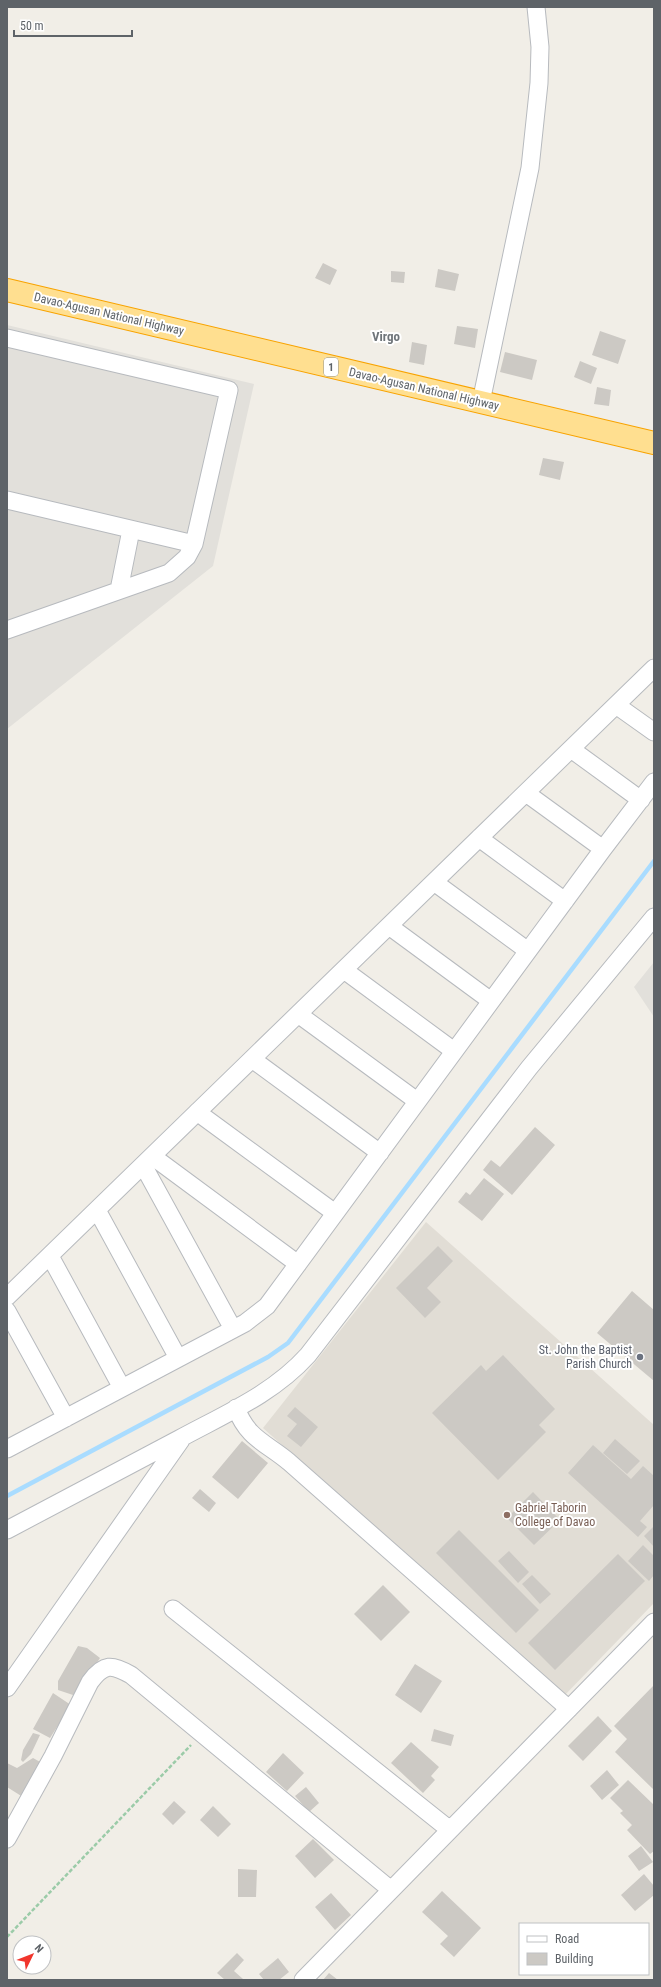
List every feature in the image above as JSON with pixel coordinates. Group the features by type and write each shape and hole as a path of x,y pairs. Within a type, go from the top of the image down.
{"highway":[{"name":"Davao-Agusan National Highway","path":"7,290 654,444"}],"street":[{"path":"481,402 530,168 539,83 540,47 536,7"},
{"path":"7,338 230,390 194,544 187,557 169,572 7,630"},
{"path":"7,500 194,544"},
{"path":"119,590 131,530"},
{"path":"7,1297 654,668"},
{"path":"616,705 654,732"},
{"path":"571,749 641,800"},
{"path":"8,1445 66,1418 233,1329 253,1318 267,1306 565,900 654,782"},
{"path":"526,793 603,849"},
{"path":"480,838 565,900"},
{"path":"434,882 528,951"},
{"path":"7,1530 236,1408 280,1382 295,1370 529,1068 654,917"},
{"path":"389,926 491,1001"},
{"path":"344,970 454,1051"},
{"path":"298,1014 417,1102"},
{"path":"252,1059 380,1153"},
{"path":"197,1112 335,1213"},
{"path":"147,1161 298,1264"},
{"path":"147,1161 233,1329"},
{"path":"97,1210 178,1358"},
{"path":"50,1256 122,1388"},
{"path":"7,1311 66,1418"},
{"path":"236,1408 242,1423 248,1430 289,1462 569,1709"},
{"path":"9,1682 183,1436"},
{"path":"173,1609 450,1830"},
{"path":"303,1980 654,1622"},
{"path":"7,1839 50,1762 90,1682 97,1673 104,1668 114,1667 131,1675 391,1890"}],"path":[{"path":"7,1937 202,1734"}],"shaded area":[{"path":"7,325 254,384 213,566 7,729"},
{"path":"654,962 654,1017 634,987"},
{"name":"Gabriel Taborin College of Davao","path":"426,1222 654,1425 654,1603 563,1697 263,1428"}],"building":[{"path":"323,263 337,270 330,285 315,278"},
{"path":"438,269 459,274 455,291 435,287"},
{"path":"391,271 405,272 404,283 391,282"},
{"path":"457,326 478,329 475,348 454,344"},
{"path":"600,331 626,340 618,364 592,355"},
{"path":"412,342 427,345 424,365 409,362"},
{"path":"505,352 537,360 532,380 500,372"},
{"path":"580,361 597,368 591,384 574,377"},
{"path":"597,387 611,390 609,406 594,404"},
{"path":"543,458 564,462 560,480 539,475"},
{"path":"535,1127 555,1145 512,1195 483,1170 491,1160 500,1167"},
{"path":"484,1178 504,1194 482,1221 458,1202 466,1192 470,1195"},
{"path":"438,1246 453,1261 427,1288 441,1302 425,1318 396,1288"},
{"name":"St. John the Baptist Parish Church","path":"632,1291 654,1310 654,1381 597,1333"},
{"path":"503,1355 555,1409 539,1425 546,1432 498,1480 432,1413 481,1365 486,1371"},
{"path":"295,1407 318,1427 301,1447 287,1436 297,1424 287,1416"},
{"path":"615,1439 640,1461 627,1474 603,1453"},
{"path":"242,1441 268,1463 238,1499 212,1477"},
{"path":"593,1445 631,1479 643,1466 654,1476 654,1505 640,1521 647,1527 638,1537 568,1473"},
{"path":"200,1489 216,1503 209,1512 192,1498"},
{"path":"533,1492 560,1520 534,1545 507,1518"},
{"path":"654,1526 654,1547 644,1536"},
{"path":"459,1530 539,1610 516,1633 436,1553"},
{"path":"643,1545 654,1556 654,1575 649,1581 628,1561"},
{"path":"509,1551 529,1572 518,1583 498,1561"},
{"path":"618,1554 645,1581 555,1670 528,1643"},
{"path":"532,1575 551,1594 540,1604 522,1584"},
{"path":"383,1585 410,1612 381,1641 354,1614"},
{"path":"78,1646 87,1648 100,1658 76,1696 58,1690 58,1681"},
{"path":"415,1664 442,1681 421,1713 395,1695"},
{"path":"654,1685 654,1790 615,1752 627,1739 614,1726"},
{"path":"53,1693 71,1705 50,1738 33,1729"},
{"path":"598,1716 612,1731 583,1761 568,1746"},
{"path":"434,1729 454,1735 451,1746 431,1741"},
{"path":"33,1733 40,1735 31,1754 23,1762 21,1760 23,1750"},
{"path":"411,1742 439,1767 431,1776 435,1780 423,1793 391,1763"},
{"path":"283,1753 304,1773 287,1791 266,1772"},
{"path":"33,1758 42,1763 26,1799 7,1787 7,1763 17,1768"},
{"path":"607,1770 619,1785 602,1800 590,1786"},
{"path":"628,1780 654,1805 654,1851 650,1854 627,1830 632,1825 620,1813 623,1811 610,1798"},
{"path":"306,1787 319,1803 309,1812 295,1796"},
{"path":"174,1801 186,1812 173,1825 162,1814"},
{"path":"213,1806 231,1824 218,1837 200,1820"},
{"path":"313,1839 334,1860 315,1878 295,1856"},
{"path":"641,1846 653,1862 639,1871 628,1856"},
{"path":"238,1869 257,1870 256,1897 238,1897"},
{"path":"644,1874 654,1886 654,1895 635,1911 621,1895"},
{"path":"442,1891 481,1928 454,1957 440,1944 448,1936 422,1912"},
{"path":"331,1893 351,1915 335,1930 315,1907"},
{"path":"237,1953 244,1960 234,1971 243,1979 225,1980 217,1973"},
{"path":"278,1958 289,1972 279,1980 264,1980 259,1974"},
{"path":"329,1973 338,1980 323,1980"}],"waterway":[{"path":"7,1496 268,1357 288,1343 654,861"}],"place":[{"name":"St. John the Baptist Parish Church","path":"640,1357"},
{"name":"Gabriel Taborin College of Davao","path":"507,1515"}],"district":[{"name":"Virgo","path":"386,336"}]}
